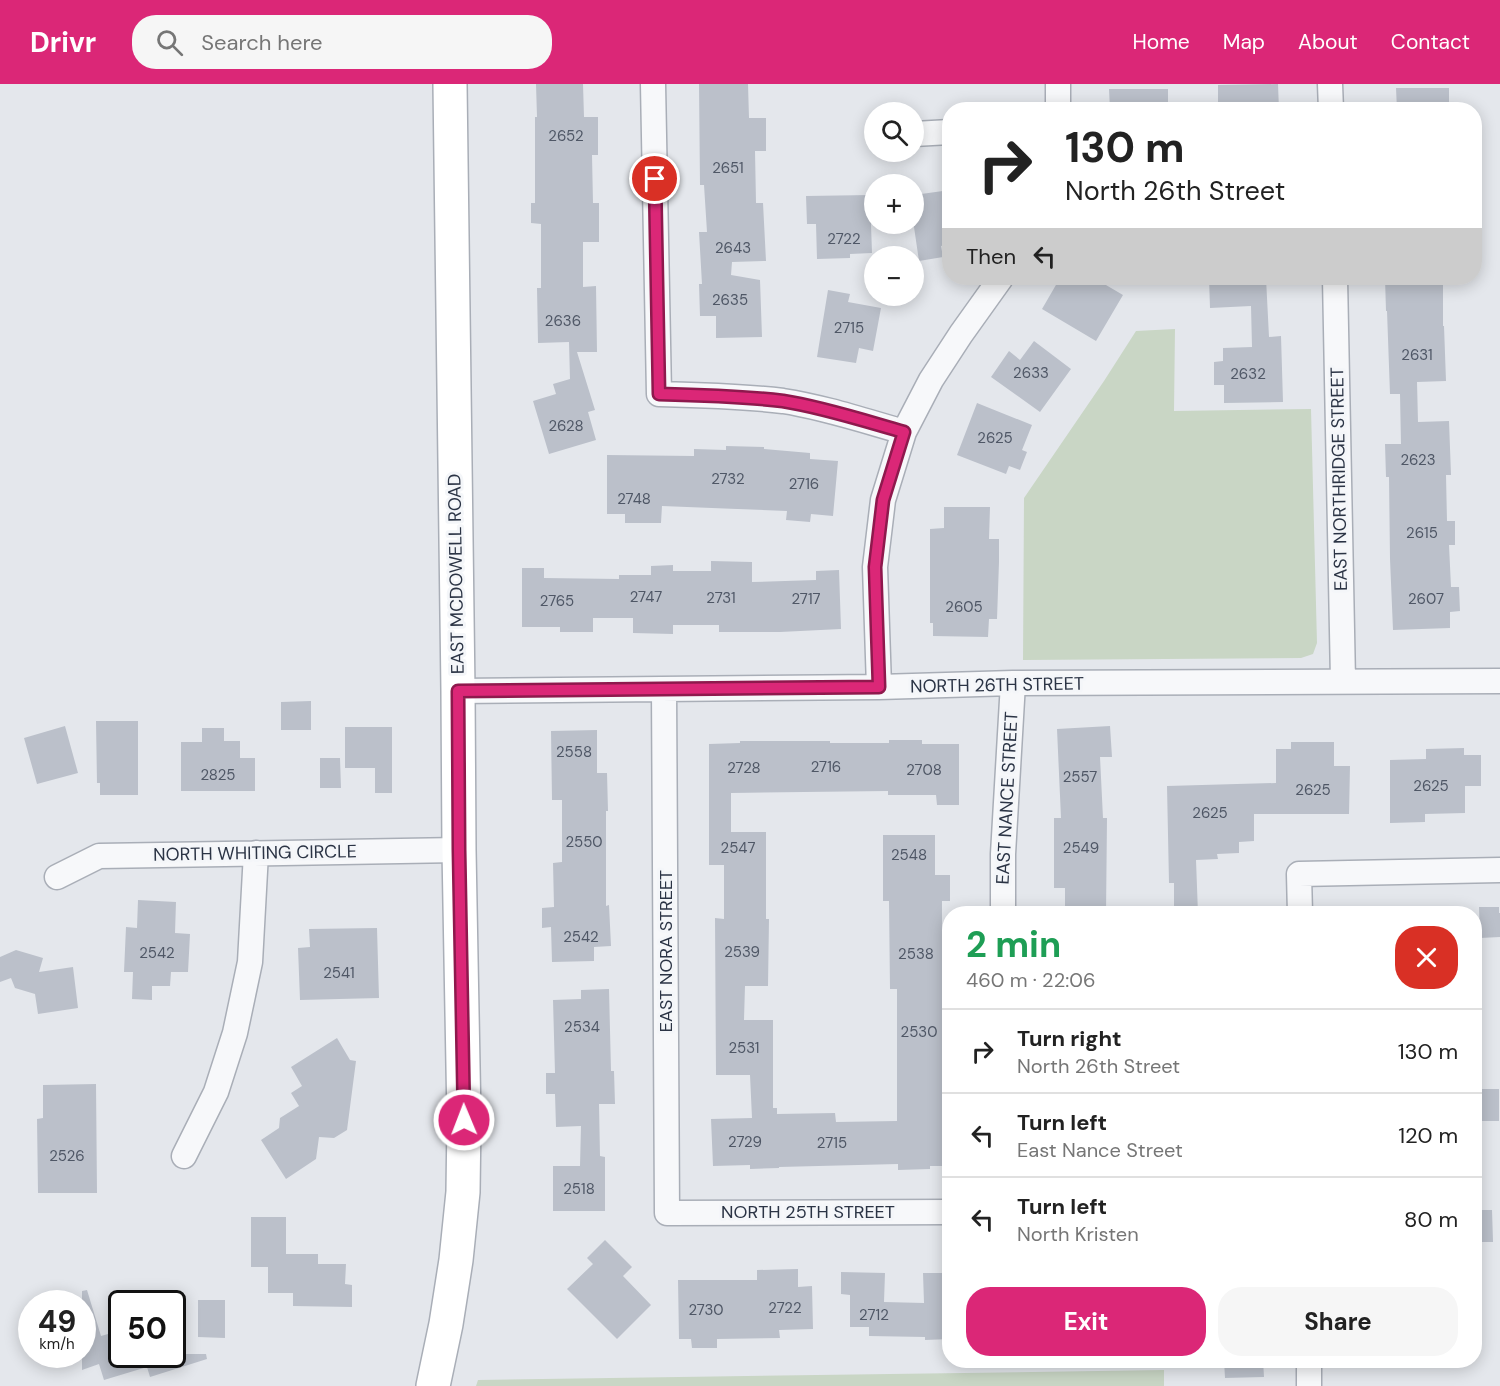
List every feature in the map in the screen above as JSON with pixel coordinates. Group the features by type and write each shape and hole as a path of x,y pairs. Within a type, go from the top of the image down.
{"main road":[{"name":"EAST MCDOWELL ROAD","path":"433,1386 456,1260 463,1192 464,1120 450,84"}],"street":[{"path":"653,84 659,394 725,396 785,402 841,414 904,432"},
{"path":"1058,84 1058,102"},
{"path":"1330,84 1331,102"},
{"path":"924,133 942,132"},
{"path":"879,687 875,567 883,500 904,432 932,380 996,285"},
{"name":"EAST NORTHRIDGE STREET","path":"1335,285 1343,681"},
{"name":"NORTH 26TH STREET","path":"458,691 879,687 1013,683 1500,681"},
{"name":"EAST NANCE STREET","path":"1003,906 1003,854 1013,683"},
{"name":"EAST NORA STREET","path":"664,689 667,1213"},
{"name":"NORTH WHITING CIRCLE","path":"57,877 99,856 459,850"},
{"path":"184,1156 216,1092 235,1033 250,962 256,853"},
{"path":"1300,906 1299,874 1500,870"},
{"name":"NORTH 25TH STREET","path":"667,1213 942,1212"},
{"path":"1309,1368 1310,1386"}],"green space":[{"path":"1175,329 1174,411 1311,409 1317,643 1313,654 1301,658 1023,660 1024,498 1136,331"},
{"path":"1164,1370 1164,1386 476,1386 478,1380"}],"building":[{"path":"536,84 583,84 584,117 598,117 598,155 592,155 593,203 599,203 599,242 583,242 583,287 596,286 597,352 577,352 595,410 588,412 596,440 549,454 533,401 556,394 553,384 570,379 569,342 538,343 537,288 541,288 541,224 531,223 531,203 535,203"},
{"path":"699,84 748,84 749,118 766,118 766,151 755,151 756,203 763,203 766,261 732,262 731,275 760,280 762,337 716,338 716,316 700,316 699,284 702,284 699,232 707,232 704,185 700,185"},
{"path":"1278,84 1279,102 1218,102 1218,85"},
{"path":"1396,88 1449,88 1449,102 1397,102"},
{"path":"1109,89 1168,89 1168,102 1110,102"},
{"path":"942,191 942,257 924,260 924,246 917,246 915,234 924,234 924,194"},
{"path":"864,195 864,234 871,234 872,246 864,246 864,253 850,254 850,258 817,259 816,224 807,224 806,196"},
{"path":"1056,285 1106,285 1123,295 1096,341 1042,309"},
{"path":"1209,285 1266,285 1269,337 1281,336 1283,402 1224,403 1224,385 1214,385 1214,362 1223,361 1223,348 1252,347 1251,306 1210,308"},
{"path":"1385,285 1443,285 1446,381 1417,382 1418,422 1449,421 1451,475 1446,475 1447,521 1455,521 1455,545 1449,545 1451,587 1459,587 1460,611 1450,612 1450,628 1393,630 1389,477 1386,477 1385,444 1401,444 1400,394 1390,394"},
{"path":"828,290 850,294 848,302 881,308 873,351 859,348 856,363 817,357"},
{"path":"1034,341 1071,369 1040,412 991,377 1009,351 1020,360"},
{"path":"977,403 1032,425 1022,450 1027,452 1020,470 1009,466 1006,474 957,455"},
{"path":"726,446 764,447 764,449 810,453 810,459 838,461 833,516 811,514 810,522 786,520 787,511 662,506 661,523 625,523 625,514 607,514 607,455 694,456 694,449 726,450"},
{"path":"944,507 990,507 989,539 999,539 999,562 997,619 989,619 988,637 933,636 933,623 930,623 930,529 944,528"},
{"path":"711,561 752,562 752,582 816,580 816,571 839,570 841,629 719,632 719,625 673,625 673,634 633,633 633,618 593,618 593,632 560,632 560,627 522,627 522,568 544,568 544,578 619,579 619,575 651,575 651,566 673,565 673,571 711,571"},
{"path":"311,701 311,730 281,730 281,702"},
{"path":"96,721 138,721 138,795 100,795 100,783 97,783"},
{"path":"65,726 78,773 37,784 24,738"},
{"path":"1110,726 1112,757 1100,757 1103,818 1107,818 1106,906 1065,906 1065,888 1054,888 1054,818 1061,818 1057,729"},
{"path":"345,727 392,727 392,793 375,793 375,768 345,768"},
{"path":"202,728 224,728 224,741 240,741 240,758 255,758 255,791 181,791 181,742 202,742"},
{"path":"597,730 597,773 607,773 606,906 609,905 611,946 594,947 594,961 552,962 551,927 542,928 542,908 554,907 553,863 562,862 562,800 552,800 551,731"},
{"path":"889,740 922,740 922,744 959,744 959,805 937,805 936,795 888,795 888,791 731,793 731,832 766,832 766,919 769,919 768,986 745,986 744,1020 773,1020 773,1108 777,1108 777,1114 835,1113 836,1122 897,1121 897,989 890,989 889,901 883,901 883,835 935,835 935,875 950,875 950,901 942,901 942,1166 930,1166 930,1169 898,1170 898,1164 750,1169 750,1165 713,1166 711,1119 752,1118 750,1075 716,1075 715,918 724,919 724,865 709,865 709,744 740,743 740,741 889,743"},
{"path":"1291,742 1334,742 1334,766 1350,766 1349,814 1254,814 1254,841 1239,842 1239,853 1217,854 1218,859 1196,860 1198,906 1174,906 1174,883 1169,883 1167,786 1276,783 1276,749 1291,749"},
{"path":"1464,748 1464,755 1481,755 1481,786 1465,786 1465,813 1425,814 1425,822 1390,823 1390,760 1426,759 1426,749"},
{"path":"320,758 340,758 341,788 320,788"},
{"path":"138,900 176,902 175,933 190,934 188,972 171,972 170,986 152,986 152,1000 132,999 133,972 124,972 126,927 137,928"},
{"path":"1482,907 1499,907 1500,937 1482,938"},
{"path":"377,928 379,998 300,1000 298,948 310,947 309,929"},
{"path":"16,950 43,958 39,972 73,967 78,1008 38,1014 35,994 15,988 11,978 0,982 0,957"},
{"path":"609,989 611,1071 614,1071 615,1104 599,1104 600,1156 605,1157 605,1211 553,1211 553,1166 580,1166 581,1126 556,1127 555,1094 546,1094 546,1073 555,1073 553,1000 581,999 581,990"},
{"path":"337,1038 350,1060 356,1061 347,1130 334,1138 319,1137 316,1159 286,1179 261,1140 279,1128 280,1118 299,1106 291,1093 302,1086 291,1067"},
{"path":"96,1084 97,1193 38,1193 37,1119 43,1118 43,1085"},
{"path":"1482,1089 1499,1089 1499,1121 1482,1121"},
{"path":"1482,1210 1492,1210 1493,1242 1482,1242"},
{"path":"251,1217 286,1217 286,1254 318,1254 318,1264 346,1264 345,1284 352,1285 352,1307 293,1306 293,1293 268,1293 268,1267 251,1267"},
{"path":"605,1240 632,1267 623,1276 651,1305 617,1339 567,1289 593,1264 587,1258"},
{"path":"798,1269 798,1287 812,1286 813,1329 779,1330 780,1338 717,1339 717,1348 692,1348 691,1339 679,1339 678,1280 757,1280 757,1270"},
{"path":"841,1272 885,1273 884,1302 924,1303 923,1273 942,1273 942,1339 869,1336 869,1327 850,1327 850,1295 841,1294"},
{"path":"198,1300 225,1300 225,1338 198,1337"},
{"path":"96,1320 101,1336 108,1334 108,1368 144,1368 104,1380 99,1364 96,1365"},
{"path":"186,1354 206,1354 207,1359 186,1366"},
{"path":"147,1368 178,1368 150,1377"},
{"path":"1224,1368 1263,1368 1264,1377 1225,1378"}],"route":[{"path":"464,1120 458,691 879,687 875,567 883,500 904,432 841,414 785,402 725,396 659,394 655,179"}]}
